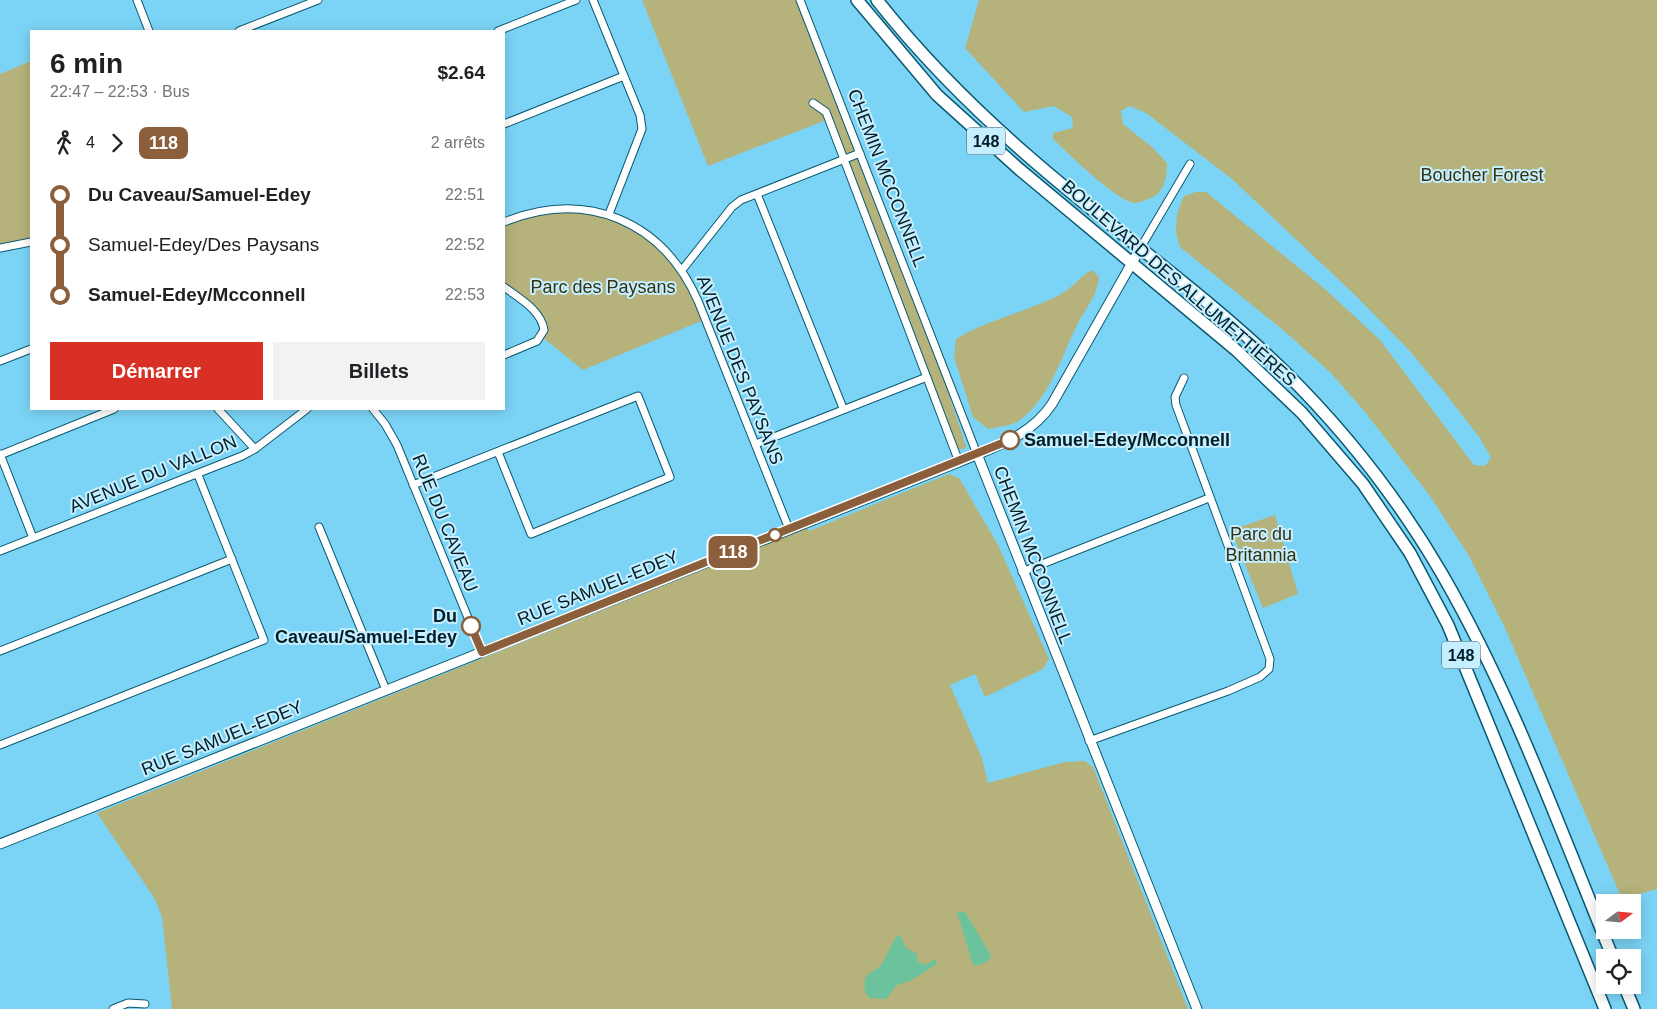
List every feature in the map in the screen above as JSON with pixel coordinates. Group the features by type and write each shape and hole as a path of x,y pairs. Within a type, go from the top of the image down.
{"highway":[{"name":"BOULEVARD DES ALLUMETTIÈRES","path":"857,0 912,68 957,114 1019,169 1236,350 1302,413 1362,484 1410,553 1430,589 1466,666 1605,1009"},
{"name":"BOULEVARD DES ALLUMETTIÈRES","path":"877,0 924,56 996,128 1238,329 1312,400 1373,472 1422,543 1464,614 1495,677 1609,949"},
{"path":"1628,994 1634,1009"}],"street":[{"path":"137,0 149,30"},
{"path":"242,30 318,0"},
{"path":"501,30 576,0"},
{"path":"593,0 640,115 642,129 609,214"},
{"name":"CHEMIN MCCONNELL","path":"800,0 1022,572 1197,1009"},
{"path":"505,124 624,76"},
{"path":"813,103 826,112 959,462"},
{"path":"682,270 732,207 741,200 860,154"},
{"name":"RUE SAMUEL-EDEY","path":"0,844 959,462 1022,434 1045,414 1190,164"},
{"path":"758,194 843,408"},
{"name":"AVENUE DES PAYSANS","path":"505,222 552,209 589,210 609,214 645,233 670,254 682,270 706,319 789,529"},
{"path":"0,248 30,242"},
{"path":"505,288 537,313 543,322 544,330 537,341 505,354"},
{"path":"0,361 30,348"},
{"path":"756,444 843,408 927,377"},
{"path":"1089,741 1232,689 1260,677 1269,669 1270,658 1176,405 1175,397 1184,378"},
{"path":"413,485 638,396 670,477 531,534 498,452"},
{"path":"33,538 0,454 111,410"},
{"path":"219,410 254,449"},
{"name":"AVENUE DU VALLON","path":"0,551 198,475 254,449 306,410"},
{"name":"RUE DU CAVEAU","path":"374,410 392,434 482,652"},
{"path":"0,744 264,640 198,475"},
{"path":"1022,572 1209,498"},
{"path":"319,527 386,690"},
{"path":"0,651 232,559"},
{"path":"113,1009 128,1003 145,1007"}],"green space":[{"path":"642,0 800,0 915,294 966,446 965,449 958,449 829,119 708,166"},
{"name":"Boucher Forest","path":"979,0 1657,0 1657,889 1640,894 1620,894 1505,628 1469,556 1430,496 1365,412 1331,373 1283,330 1180,247 1176,221 1184,196 1196,192 1206,192 1326,290 1380,340 1474,465 1485,466 1491,458 1480,438 1441,388 1407,348 1356,296 1232,179 1146,113 1130,106 1121,111 1123,124 1152,147 1167,163 1166,177 1163,187 1157,194 1142,202 1135,203 1116,194 1092,176 1053,139 1053,133 1073,128 1072,117 1054,106 1024,112 965,48"},
{"path":"30,61 30,242 0,248 0,74"},
{"name":"Parc des Paysans","path":"570,208 631,224 670,254 706,319 583,370 541,336 543,322 505,288 505,222"},
{"path":"1092,270 1099,277 1096,290 1046,391 1028,413 1017,422 988,429 973,417 954,357 956,339 982,326 1061,294"},
{"path":"949,474 959,478 998,545 1049,659 1043,669 985,697 975,674 950,685 982,758 988,783 1065,762 1085,761 1093,767 1188,1009 172,1009 162,917 155,899 97,813 807,528 809,531"},
{"name":"Parc du Britannia","path":"1275,515 1298,594 1263,608 1231,530"}],"shaded area":[{"path":"957,912 965,912 991,955 988,961 980,965 973,965"},
{"path":"900,935 906,948 917,954 917,961 925,965 935,959 937,964 910,981 897,985 886,999 870,998 866,994 866,976 879,967 896,937"}],"bus line":[{"name":"118","path":"471,626 482,652 1010,440"}],"place":[{"name":"Samuel-Edey/Mcconnell","path":"1010,440"},
{"name":"Du Caveau/Samuel-Edey","path":"471,626"}]}
